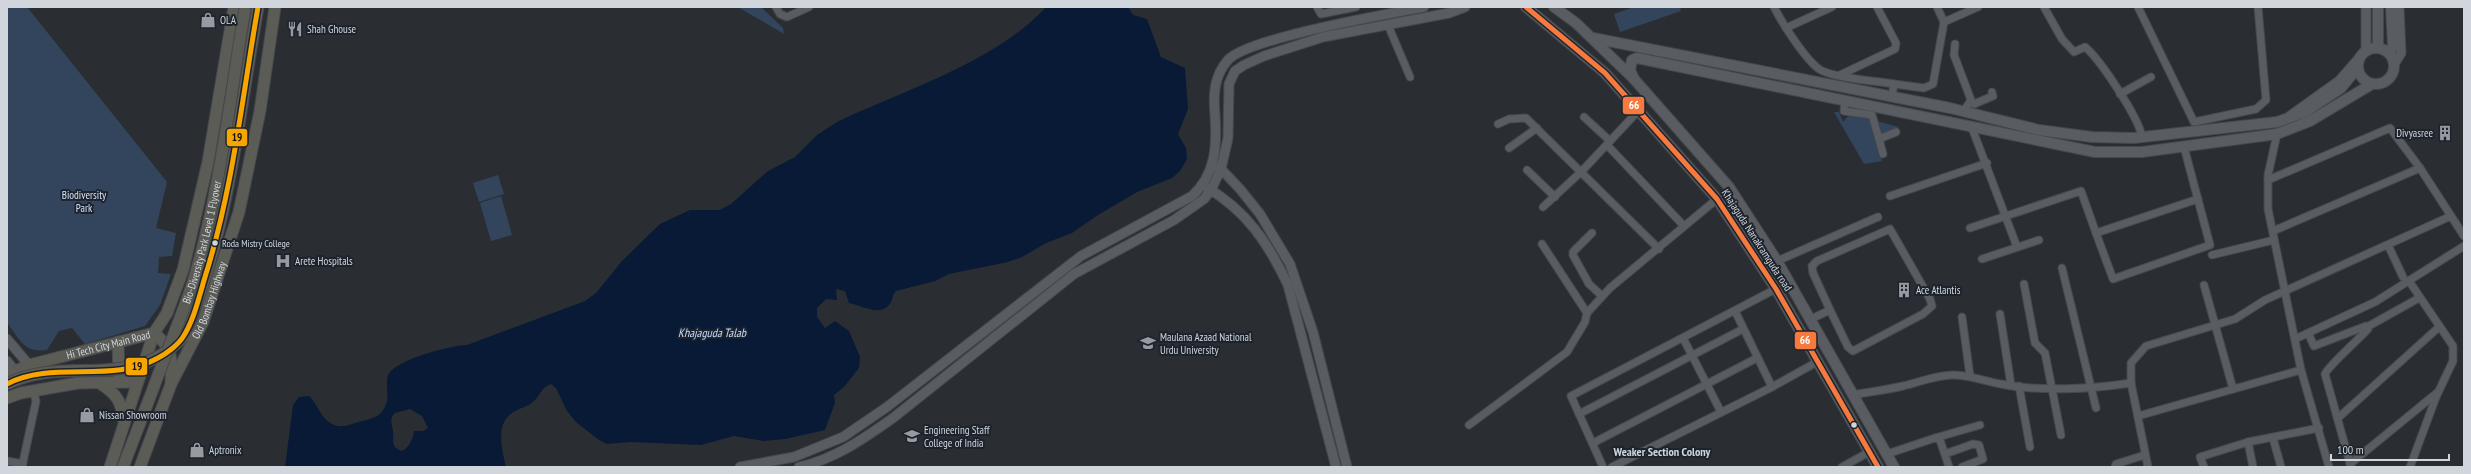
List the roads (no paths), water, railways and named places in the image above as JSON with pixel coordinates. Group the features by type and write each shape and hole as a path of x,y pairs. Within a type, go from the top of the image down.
{"main road":[{"path":"110,467 123,421 154,333 167,313 183,270 194,230 241,7"},
{"name":"Bio-Diversity Park Level 1 Flyover","path":"123,467 194,279 220,161 241,7"},
{"path":"7,384 29,376 49,373 140,366 158,358 183,337 196,306 220,226 238,137 258,7"},
{"name":"Old Bombay Highway","path":"140,467 171,384 193,343 224,264 239,212 260,111 275,7"},
{"name":"Khajaguda Nanakramguda road","path":"1526,7 1605,73 1640,109 1717,199 1776,289 1816,362 1878,467"},
{"name":"Khajaguda Nanakramguda road","path":"1554,7 1593,38 1634,79 1729,187 1777,261 1809,320 1894,467"},
{"path":"2378,7 2378,48"},
{"path":"2389,53 2393,46 2391,7"},
{"path":"1593,38 1881,95 1971,107 2044,130 2092,137 2142,137 2277,122 2306,112 2341,88 2361,58 2378,48"},
{"path":"2361,58 2362,79 2378,85 2388,80 2394,71 2394,64 2389,53 2378,48"},
{"path":"1634,79 1630,70 1632,60 1638,58 1972,128 2095,152 2142,152 2277,134 2310,121 2372,84"},
{"path":"2041,142 2044,130"},
{"path":"167,313 167,323 172,333 184,341 193,343"},
{"name":"Hi Tech City Main Road","path":"11,373 29,365 154,333 165,341 171,353 171,384"},
{"path":"118,342 119,383"},
{"path":"7,398 33,390 78,383 101,384 137,382"},
{"path":"101,384 114,392 119,399 123,421"}],"street":[{"path":"776,7 780,14 787,17 809,7"},
{"path":"1317,7 1321,14 1356,7"},
{"path":"799,467 822,462 862,440 893,418 1074,274 1174,220 1204,199 1208,187 1216,145 1214,90 1218,75 1237,52 1275,40 1358,20 1424,7"},
{"path":"740,467 794,457 843,437 887,407 1081,256 1208,187 1221,169 1228,138 1228,84 1235,71 1264,56 1323,37 1450,13 1465,7"},
{"path":"1774,7 1786,28 1819,69 1840,76 1924,88 1933,84 1944,22 1937,7"},
{"path":"1786,28 1832,7"},
{"path":"1840,76 1895,49 1896,43 1877,7"},
{"path":"1944,22 1978,7"},
{"path":"2044,7 2062,39 2074,52 2085,48 2092,53 2120,94 2141,130 2142,137"},
{"path":"2138,7 2194,122 2256,110 2266,100 2258,7"},
{"path":"2361,58 2366,7"},
{"path":"2394,64 2401,53 2399,7"},
{"path":"1388,25 1410,77"},
{"path":"1956,44 1954,55 1971,107 1989,99 1993,96 1992,92"},
{"path":"2120,94 2151,77"},
{"path":"1881,95 1882,82"},
{"path":"1892,97 1894,84"},
{"path":"1844,101 1844,111 1872,115 1883,154"},
{"path":"1543,207 1582,171 1640,109"},
{"path":"2228,128 2231,115"},
{"path":"2222,116 2228,128"},
{"path":"1584,117 1684,226"},
{"path":"1498,124 1509,119 1523,118 1537,128 1659,249"},
{"path":"1509,148 1537,128"},
{"path":"1972,128 1987,163 2017,247"},
{"path":"2268,180 2390,128 2420,168 2464,236"},
{"path":"1879,139 1896,132"},
{"path":"2277,134 2268,180 2268,209 2301,370 2319,428 2329,467"},
{"path":"1970,228 2081,190 2113,279 2210,245 2184,147"},
{"path":"1890,196 1987,163"},
{"path":"1212,164 1221,169 1260,214 1290,264 1313,332 1347,467"},
{"path":"2273,231 2420,168"},
{"path":"1527,170 1555,196"},
{"path":"1208,187 1232,204 1249,222 1277,262 1288,285 1336,467"},
{"path":"1469,425 1567,352 1585,322 1587,313 1602,296 1717,199"},
{"path":"2096,233 2198,199"},
{"path":"2148,467 2131,383 2131,363 2146,346 2235,319 2266,300 2450,216"},
{"path":"1777,261 1878,217"},
{"path":"1890,229 1932,306 1923,314 1853,351 1848,347 1830,310 1813,273 1812,266 1817,261 1890,229"},
{"path":"1592,233 1573,252 1573,256 1589,284 1602,296"},
{"path":"1982,259 2039,240"},
{"path":"2212,255 2274,240"},
{"path":"1542,244 1587,313"},
{"path":"2388,245 2406,279 2453,346 2453,361 2438,392 2410,467"},
{"path":"2295,339 2375,302 2406,279 2464,246"},
{"path":"2062,268 2089,387 2096,408"},
{"path":"1603,467 1572,396 1789,282"},
{"path":"2024,284 2035,343 2045,353 2061,435"},
{"path":"2204,285 2214,326 2233,389"},
{"path":"2308,333 2314,346 2367,327 2419,298"},
{"path":"1809,320 1830,310"},
{"path":"1735,311 1772,387"},
{"path":"2000,314 2011,385"},
{"path":"1962,317 1970,376"},
{"path":"2367,327 2346,353 2327,368 2325,374 2350,466 2438,392"},
{"path":"2338,418 2439,327"},
{"path":"1579,414 1743,329"},
{"path":"1683,338 1721,412"},
{"path":"7,339 29,365"},
{"path":"1593,442 1757,358"},
{"path":"7,361 11,373"},
{"path":"1612,467 1772,387 1816,362"},
{"path":"2138,416 2301,370"},
{"path":"1852,395 1904,386 1939,376 1970,376 2019,386 2089,387 2131,383"},
{"path":"2019,386 2030,447"},
{"path":"7,462 22,465 36,401 33,390"},
{"path":"1886,454 1980,425"},
{"path":"2204,467 2200,456 2248,442 2319,428"},
{"path":"1936,438 1940,440 1949,467"},
{"path":"2273,438 2281,467"},
{"path":"2248,442 2253,467"},
{"path":"1945,454 1973,444 1979,445 1982,459 1962,467"},
{"path":"1842,467 1869,452"},
{"path":"2115,467 2116,464 2146,455"}],"water":[{"name":"Khajaguda Talab","path":"1046,7 1128,7 1133,15 1147,19 1161,57 1185,68 1188,109 1178,134 1186,148 1187,159 1180,171 1172,178 1137,192 1098,215 1072,233 1046,243 1022,257 1008,262 949,274 935,281 896,291 889,305 880,310 870,309 849,303 845,291 836,289 837,300 826,299 817,308 817,317 825,328 835,321 849,331 860,357 859,368 844,387 834,395 835,403 825,430 785,439 764,441 734,436 701,445 630,442 607,444 599,440 576,422 567,411 556,388 551,384 543,389 532,403 512,413 503,424 501,438 506,467 285,467 293,405 299,397 309,396 326,419 336,426 345,426 379,415 385,407 387,401 388,375 396,367 426,354 467,345 585,301 596,293 622,261 660,224 690,210 720,210 731,204 768,171 795,157 817,135 837,122 976,59 1002,44","holes":["410,409 422,416 428,428 423,431 414,431 410,442 404,450 402,451 396,448 393,443 391,421 393,415 395,413"]}],"place":[{"name":"OLA","path":"208,20"},
{"name":"Shah Ghouse","path":"295,29"},
{"name":"Divyasree","path":"2445,133"},
{"name":"Roda Mistry College","path":"215,243"},
{"name":"Arete Hospitals","path":"283,261"},
{"name":"Ace Atlantis","path":"1904,290"},
{"name":"Maulana Azaad National Urdu University","path":"1148,343"},
{"name":"Nissan Showroom","path":"87,415"},
{"name":"Engineering Staff College of India","path":"912,436"},
{"name":"Aptronix","path":"197,450"}],"district":[{"name":"Weaker Section Colony","path":"1662,452"}],"park label":[{"name":"Biodiversity Park","path":"84,201"}]}
